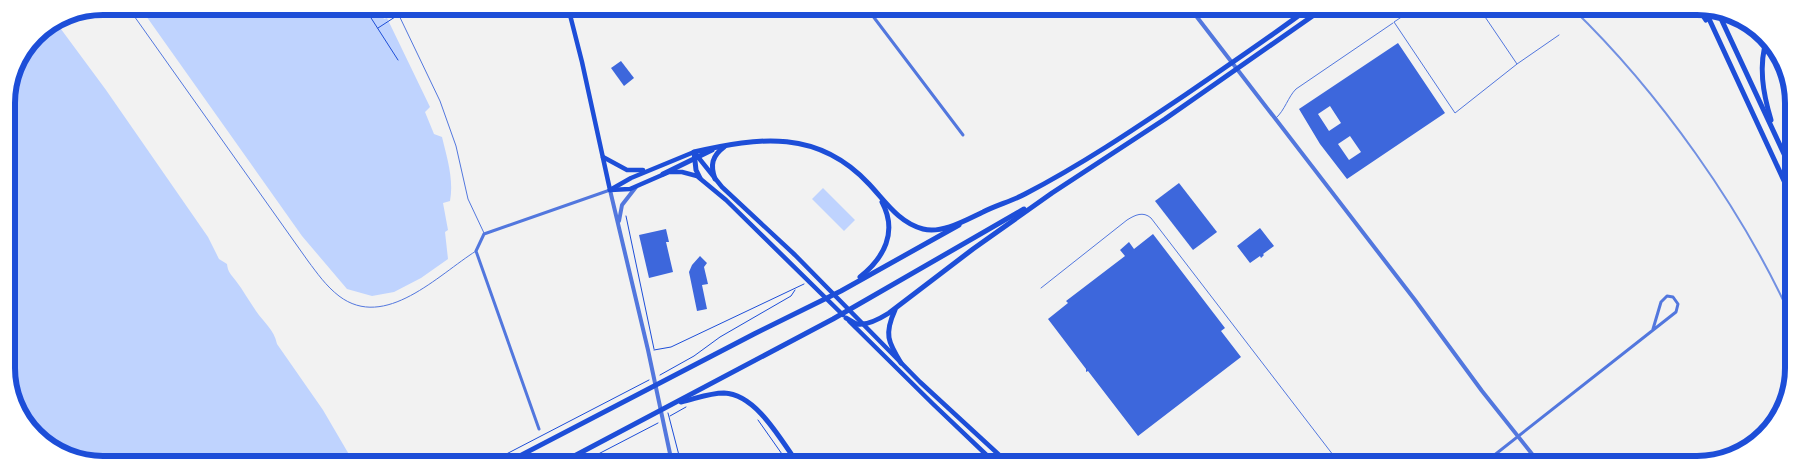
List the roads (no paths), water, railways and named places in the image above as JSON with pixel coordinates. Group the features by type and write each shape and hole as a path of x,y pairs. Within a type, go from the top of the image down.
{"highway":[{"path":"700,178 696,170 694,152 747,141 773,140 790,142 813,147 829,154 858,172 906,222 923,230 943,229 1023,195 1056,178 1124,136 1299,15"},
{"path":"846,318 858,324 864,324 895,309 973,249 1052,193 1166,119 1314,15"},
{"path":"1703,16 1721,44"},
{"path":"1708,16 1785,183"},
{"path":"1721,19 1785,157"},
{"path":"1765,48 1762,65 1763,86 1776,138"},
{"path":"715,179 712,161 717,153 727,145"},
{"path":"664,174 714,148"},
{"path":"575,456 833,319 1052,193"},
{"path":"841,291 870,269 884,251 888,237 888,220 880,197"},
{"path":"519,456 666,379 841,291 979,214"},
{"path":"895,309 888,328 888,335 901,363"},
{"path":"674,404 716,394 731,394 743,399 765,419 792,456"}],"main road":[{"path":"570,15 580,67 584,75 610,190"},
{"path":"610,190 647,170 694,152"},
{"path":"603,157 627,170 647,170"},
{"path":"696,158 743,208 788,248 901,363 1000,456"},
{"path":"610,190 620,191 636,187 664,174 682,172 700,178 726,200 988,456"}],"street":[{"path":"872,15 963,136"},
{"path":"1196,15 1533,456"},
{"path":"619,226 621,208 636,187"},
{"path":"539,429 476,251 484,234 610,190 670,456"},
{"path":"1493,456 1678,310 1678,304 1673,297 1667,296 1660,302 1653,329"}],"lane":[{"path":"133,15 308,261 329,287 340,297 355,304 371,307 395,303 427,286 476,251"},
{"path":"399,15 440,101 456,146 468,199 484,234"},
{"path":"1275,118 1283,111 1296,88 1404,15"},
{"path":"1484,15 1517,64"},
{"path":"1394,22 1454,113 1517,64 1559,35"},
{"path":"1041,288 1127,220 1136,215 1147,214 1334,456"}],"water":[{"path":"145,15 382,15 384,19 387,18 430,107 425,112 434,134 442,137 451,185 450,201 443,203 448,230 445,232 448,259 421,278 394,292 372,296 347,289 302,236"},
{"path":"59,27 106,90 208,237 219,259 227,264 230,273 271,330 277,344 323,410 350,456 92,455 80,453 59,444 41,430 30,417 20,396 15,368 15,97 18,80 27,59 37,45 54,30"},
{"path":"823,188 855,220 844,231 812,199"}],"railway":[{"path":"1579,15 1636,77 1667,114 1696,154 1749,236 1785,304"}]}
